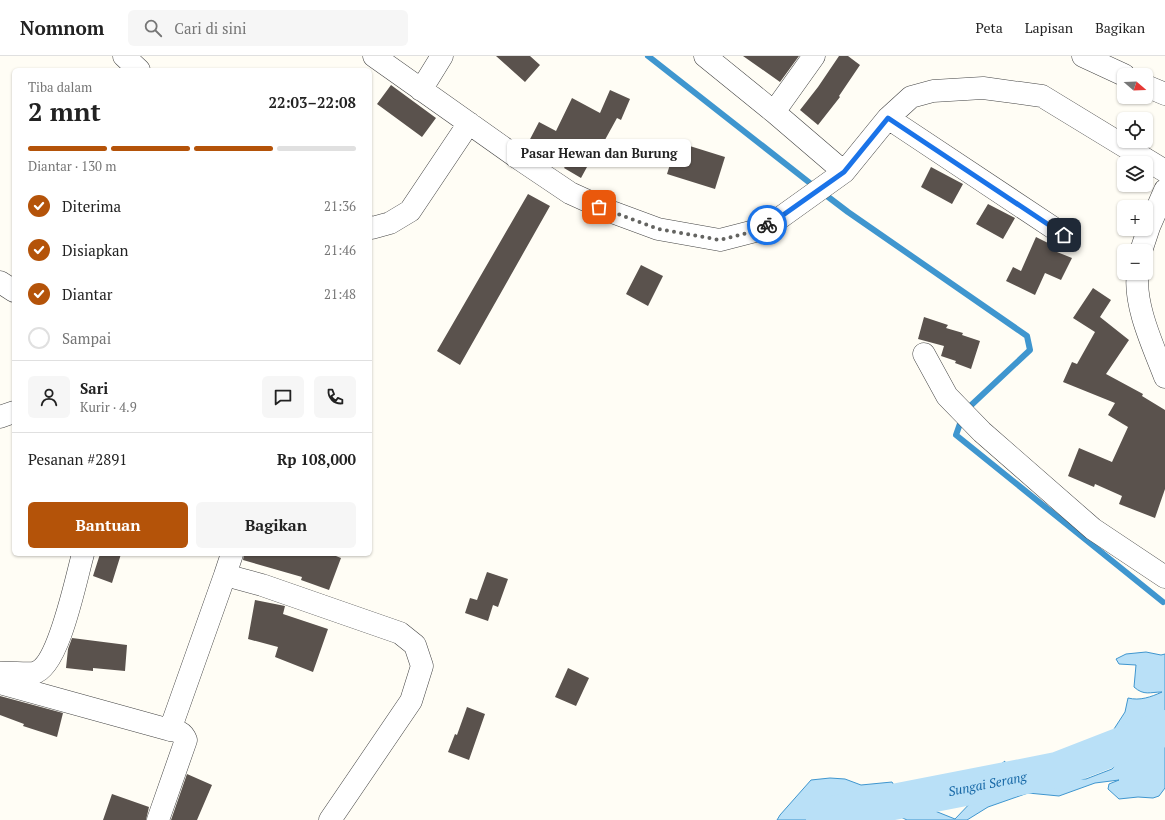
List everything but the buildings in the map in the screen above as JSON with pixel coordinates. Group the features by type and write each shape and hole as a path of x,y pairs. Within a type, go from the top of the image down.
{"street":[{"path":"124,56 137,68"},
{"path":"374,56 570,193 593,204 658,229 720,240 755,231 776,220 802,202 844,172 888,118 911,98 933,91 983,88 1042,96 1165,171"},
{"path":"421,90 442,56"},
{"path":"705,56 774,112 844,172"},
{"path":"774,112 814,56"},
{"path":"1083,56 1117,72"},
{"path":"1153,89 1165,94"},
{"path":"888,118 1064,235"},
{"path":"372,228 390,223 410,211 469,123"},
{"path":"1143,244 1165,190"},
{"path":"1137,280 1136,284 1142,315 1165,377"},
{"path":"0,282 12,289"},
{"path":"924,354 947,396 982,432 1094,529 1165,577"},
{"path":"0,417 12,412"},
{"path":"0,673 34,673 41,669 48,661 64,625 81,556"},
{"path":"170,730 231,556"},
{"path":"225,576 262,585 400,633 415,645 422,666 411,701 330,820"},
{"path":"0,683 180,732 184,735 186,740 158,820"}],"water":[{"path":"1146,652 1161,655 1165,654 1165,788 1159,796 1153,798 1138,797 1119,799 1108,789 1109,784 1119,780 1095,783 1059,796 1028,793 988,807 967,820 907,820 892,813 837,806 823,820 777,820 811,780 830,778 845,779 861,785 892,782 903,800 915,803 955,819 976,797 983,778 1005,761 998,787 1013,788 1033,778 1041,777 1044,782 1050,786 1063,784 1077,779 1086,779 1112,769 1122,758 1119,755 1114,729 1125,712 1128,698 1145,698 1162,692 1144,693 1138,690 1134,687 1136,665 1119,664 1116,659 1126,654"}],"waterway":[{"path":"648,56 815,187"},
{"path":"823,193 848,212 1027,336 1030,350 966,410"},
{"path":"962,418 956,435 1163,602"},
{"name":"Sungai Serang","path":"824,820 837,813 1057,770 1165,728"}],"way so far":[{"path":"599,207 658,229 720,240 755,231 767,225"}],"place":[{"name":"Pasar Hewan dan Burung","path":"599,207"}],"route":[{"path":"767,225 844,172 888,118 1064,235"}]}
